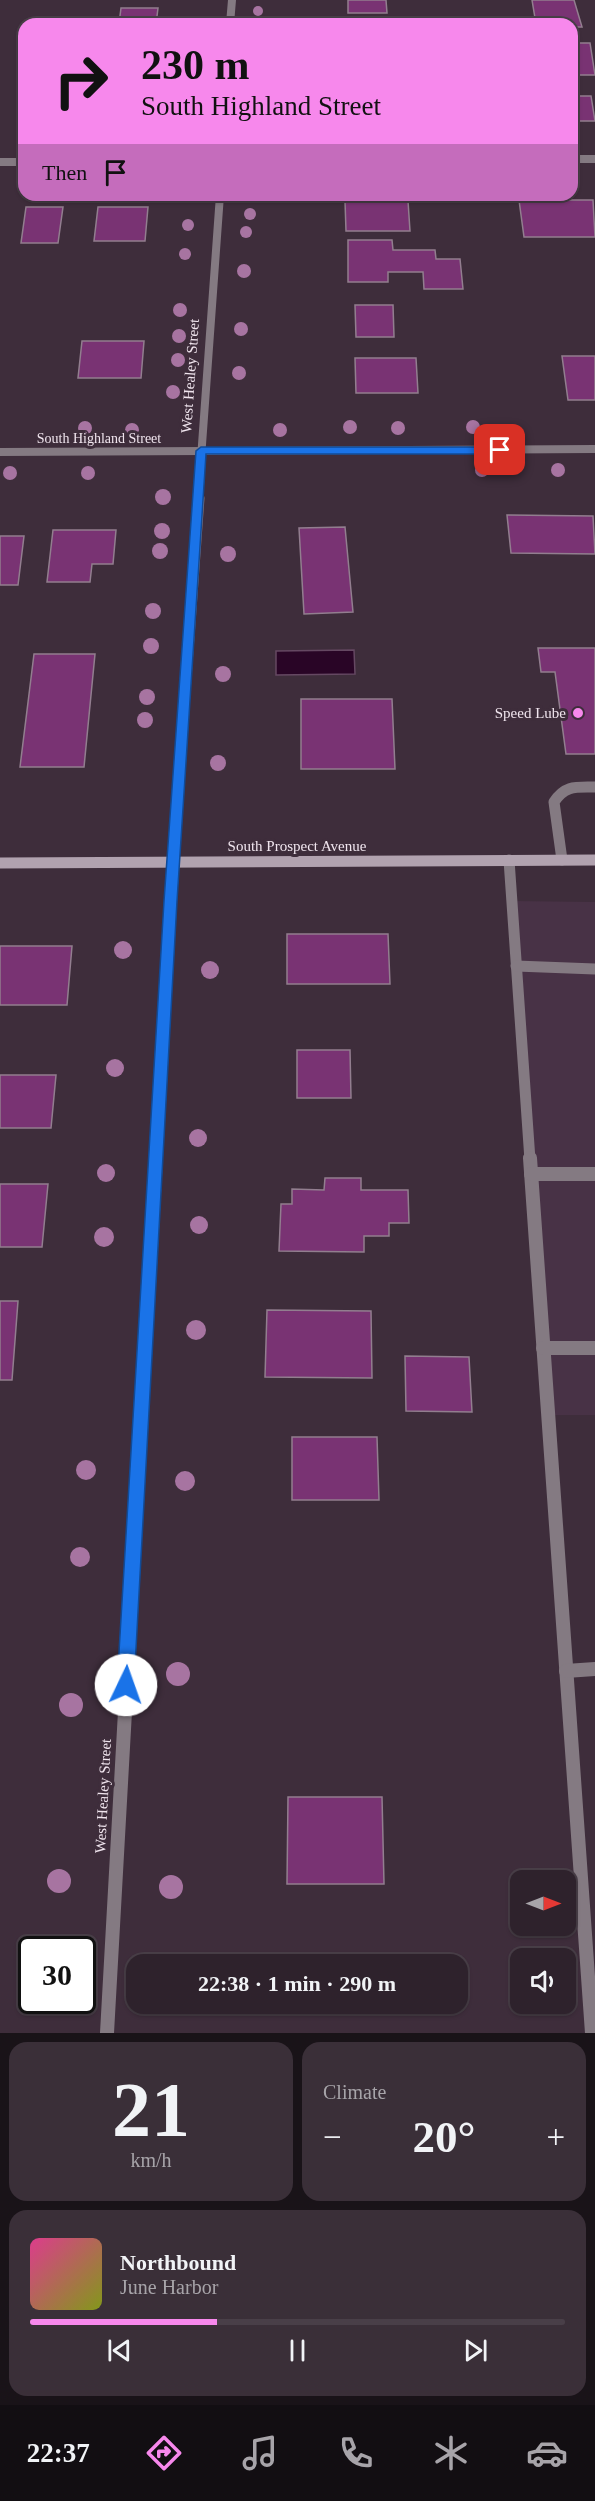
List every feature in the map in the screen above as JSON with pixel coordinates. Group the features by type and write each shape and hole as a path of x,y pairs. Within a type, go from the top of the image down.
{"main road":[{"name":"South Prospect Avenue","path":"0,863 595,860"}],"street":[{"path":"230,18 232,0"},
{"path":"578,159 595,159"},
{"path":"0,162 18,162"},
{"name":"West Healey Street","path":"107,2033 173,862 219,201"},
{"name":"South Highland Street","path":"0,452 595,449"},
{"path":"562,860 554,802 561,790 570,787 595,787"},
{"path":"509,861 592,2033"},
{"path":"516,966 595,969"},
{"path":"531,1174 595,1174"},
{"path":"543,1348 595,1348"},
{"path":"566,1671 595,1670"}],"shaded area":[{"path":"354,650 355,674 276,675 276,651"},
{"path":"511,901 595,902 595,1415 548,1415"}],"building":[{"path":"348,0 386,0 387,13 348,13"},
{"path":"532,0 574,0 582,27 578,27 578,18 535,18"},
{"path":"121,8 158,8 157,18 120,18"},
{"path":"578,43 590,43 595,75 578,75"},
{"path":"578,96 591,96 595,121 578,121"},
{"path":"593,200 595,237 524,237 519,201"},
{"path":"345,201 408,201 410,231 346,231"},
{"path":"26,207 63,207 58,243 21,243"},
{"path":"98,207 148,207 145,241 94,241"},
{"path":"348,240 392,240 393,250 435,250 436,259 460,259 463,289 424,289 423,272 388,272 388,282 348,282"},
{"path":"355,305 393,305 394,337 356,337"},
{"path":"82,341 144,341 141,378 78,378"},
{"path":"562,356 595,356 595,400 568,400"},
{"path":"355,358 416,358 418,393 356,393"},
{"path":"507,515 593,516 595,554 511,553"},
{"path":"345,527 353,612 304,614 299,528"},
{"path":"53,530 116,530 113,564 92,564 90,582 47,582"},
{"path":"0,536 24,536 18,585 0,585"},
{"name":"Speed Lube","path":"538,648 595,648 595,754 566,754 555,672 541,672"},
{"path":"34,654 95,654 84,767 20,767"},
{"path":"301,699 392,699 395,769 301,769"},
{"path":"287,934 388,934 390,984 287,984"},
{"path":"0,946 72,946 67,1005 0,1005"},
{"path":"297,1050 350,1050 351,1098 297,1098"},
{"path":"0,1075 56,1075 51,1128 0,1128"},
{"path":"325,1178 361,1178 361,1190 408,1190 409,1223 389,1223 389,1236 364,1236 364,1252 279,1251 281,1204 292,1204 292,1189 324,1190"},
{"path":"0,1184 48,1184 42,1247 0,1247"},
{"path":"0,1301 18,1301 12,1380 0,1380"},
{"path":"267,1310 371,1311 372,1378 265,1377"},
{"path":"405,1356 469,1357 472,1412 406,1411"},
{"path":"292,1437 377,1437 379,1500 292,1500"},
{"path":"288,1797 382,1797 384,1884 287,1884"}],"place":[{"name":"Speed Lube","path":"578,713"}],"route":[{"path":"126,1685 170,901 201,451 500,450"}]}
